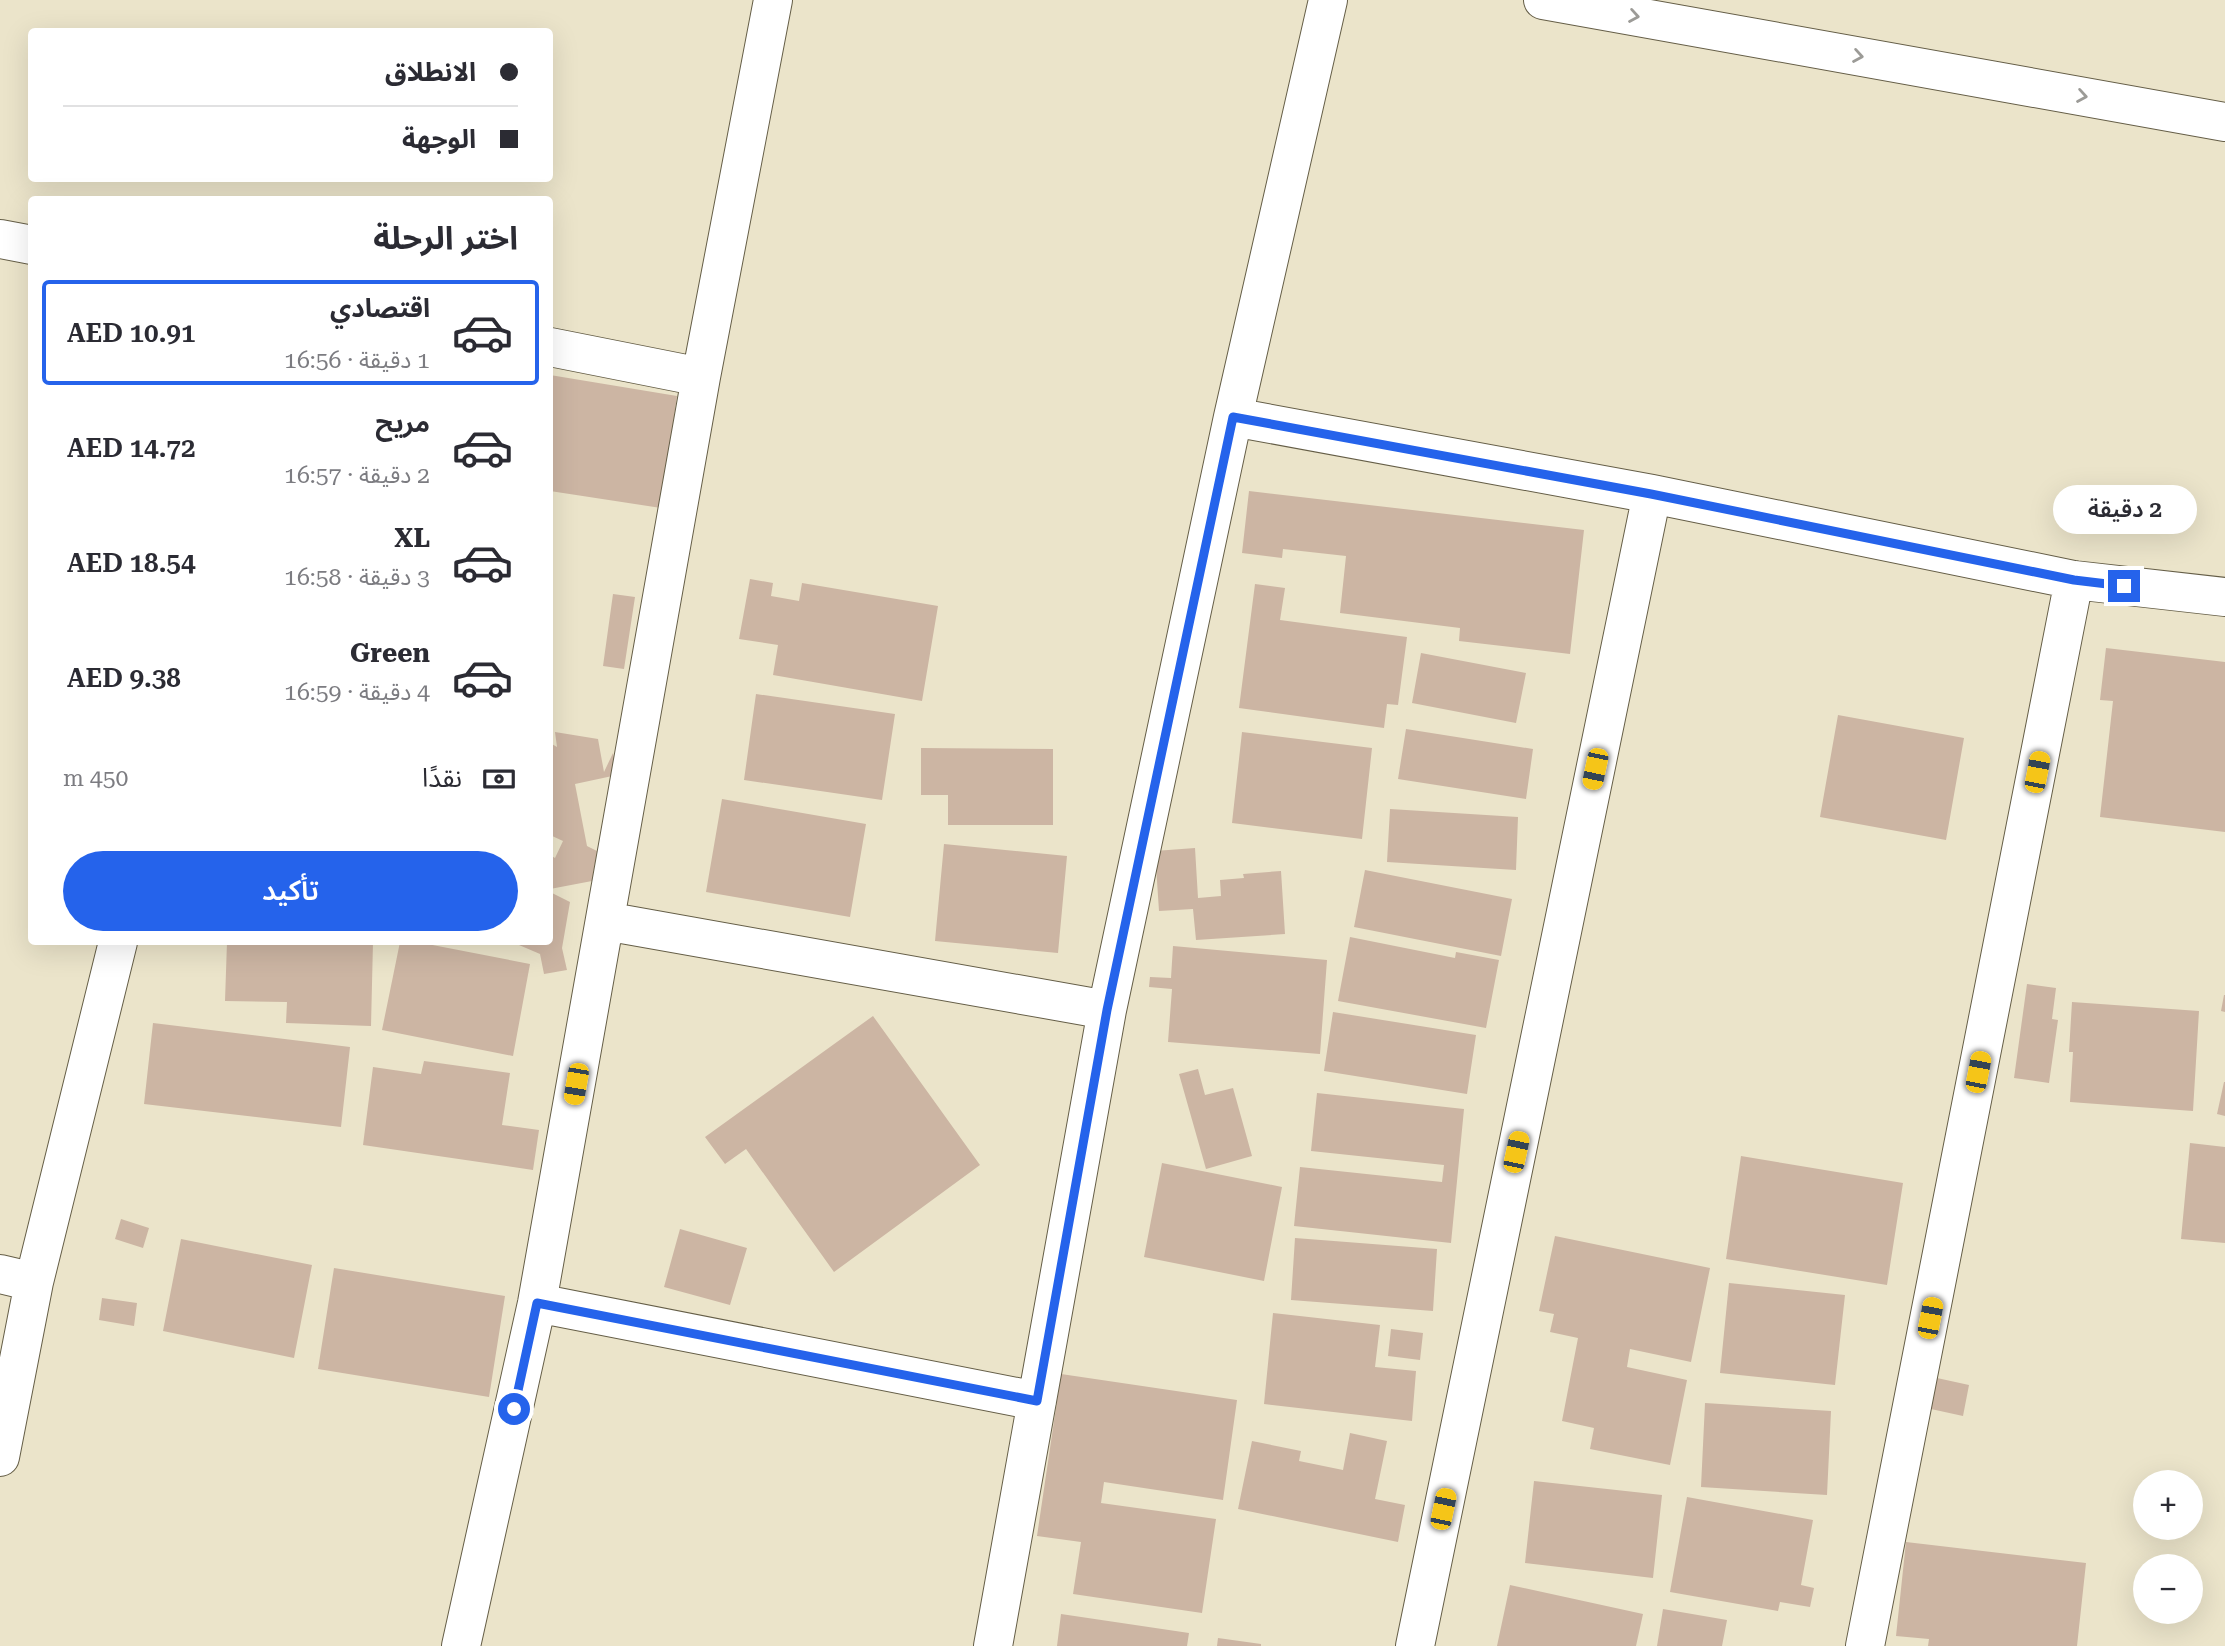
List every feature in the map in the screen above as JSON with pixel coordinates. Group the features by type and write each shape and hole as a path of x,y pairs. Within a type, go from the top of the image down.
{"street":[{"path":"461,1646 537,1303 701,377 773,0"},
{"path":"993,1646 1107,1010 1233,417 1328,0"},
{"path":"1543,0 2225,122"},
{"path":"0,239 28,244"},
{"path":"553,348 701,377"},
{"path":"1233,417 1651,494 2074,580 2225,597"},
{"path":"1415,1646 1651,494"},
{"path":"1865,1646 2074,580"},
{"path":"605,920 1107,1010"},
{"path":"0,1457 17,1278 117,945"},
{"path":"537,1303 1037,1401"}],"building":[{"path":"553,375 677,396 661,508 553,491"},
{"path":"1249,491 1584,530 1570,654 1459,641 1460,628 1340,613 1346,556 1283,549 1282,558 1242,553"},
{"path":"750,579 773,583 771,596 799,601 802,583 938,606 922,701 773,675 778,645 739,639"},
{"path":"1255,584 1285,588 1280,620 1407,637 1398,705 1387,704 1384,728 1239,708"},
{"path":"613,594 635,597 624,669 603,666"},
{"path":"2106,648 2225,662 2225,832 2100,817 2113,701 2100,700"},
{"path":"1421,653 1526,673 1516,723 1412,703"},
{"path":"756,694 895,714 882,800 744,780"},
{"path":"1838,715 1964,738 1946,840 1820,817"},
{"path":"1406,729 1533,749 1526,799 1398,779"},
{"path":"555,732 598,739 604,772 613,753 617,775 575,784 587,846 597,851 592,881 553,888 553,857 555,858 563,841 553,836 553,745 557,747"},
{"path":"1242,732 1372,748 1362,839 1232,823"},
{"path":"921,748 1053,749 1053,825 948,825 948,795 921,795"},
{"path":"722,799 866,824 850,917 706,892"},
{"path":"1390,809 1518,817 1516,870 1387,862"},
{"path":"944,844 1067,856 1058,953 935,941"},
{"path":"1195,848 1198,898 1221,896 1220,880 1244,878 1243,874 1281,871 1285,934 1196,940 1193,909 1159,911 1155,851"},
{"path":"1365,870 1512,899 1501,956 1354,927"},
{"path":"553,894 570,902 562,948 567,970 544,974 540,954 519,945 553,945"},
{"path":"1350,937 1455,958 1456,952 1499,960 1486,1028 1338,1001"},
{"path":"227,945 373,945 371,1026 286,1023 287,1002 225,1001"},
{"path":"399,945 432,945 530,964 513,1056 382,1030"},
{"path":"1173,946 1327,960 1320,1054 1168,1042 1172,989 1149,987 1150,977 1171,978"},
{"path":"2027,984 2056,988 2052,1019 2058,1020 2049,1083 2014,1078"},
{"path":"2225,995 2225,1012 2221,1011"},
{"path":"2072,1002 2199,1011 2193,1111 2070,1102"},
{"path":"1333,1012 1476,1035 1467,1094 1324,1071"},
{"path":"873,1016 980,1165 834,1272 746,1149 725,1164 705,1137"},
{"path":"153,1023 350,1047 341,1127 144,1104"},
{"path":"424,1061 510,1073 502,1125 539,1130 533,1170 363,1145 373,1067 421,1074"},
{"path":"1198,1069 1205,1095 1233,1088 1252,1156 1206,1169 1179,1074"},
{"path":"2225,1082 2225,1116 2217,1114"},
{"path":"1317,1093 1464,1109 1451,1243 1294,1226 1300,1167 1442,1182 1444,1165 1311,1151"},
{"path":"2190,1143 2225,1147 2225,1243 2181,1239"},
{"path":"1741,1156 1903,1183 1887,1285 1726,1259"},
{"path":"1162,1163 1282,1187 1264,1281 1144,1257"},
{"path":"121,1219 149,1228 143,1248 115,1239"},
{"path":"680,1229 747,1248 730,1305 664,1287"},
{"path":"1555,1236 1710,1268 1691,1362 1630,1349 1627,1367 1687,1380 1670,1465 1590,1449 1594,1428 1562,1421 1578,1338 1550,1332 1554,1314 1539,1311"},
{"path":"1295,1238 1437,1249 1433,1311 1291,1300"},
{"path":"181,1239 312,1265 294,1358 163,1331"},
{"path":"334,1268 505,1296 489,1397 318,1369"},
{"path":"1729,1283 1845,1295 1835,1385 1720,1373"},
{"path":"102,1298 137,1303 134,1326 99,1320"},
{"path":"1273,1313 1380,1325 1375,1367 1416,1371 1412,1421 1264,1404"},
{"path":"1391,1329 1423,1333 1420,1360 1388,1356"},
{"path":"1061,1374 1237,1400 1223,1500 1104,1482 1101,1503 1216,1519 1202,1613 1073,1594 1081,1542 1037,1536"},
{"path":"1937,1378 1969,1385 1963,1416 1931,1409"},
{"path":"1705,1403 1831,1411 1827,1495 1701,1487"},
{"path":"1350,1433 1387,1441 1375,1499 1405,1505 1398,1542 1238,1509 1252,1441 1301,1451 1299,1461 1343,1470"},
{"path":"1534,1481 1662,1495 1653,1578 1525,1563"},
{"path":"1687,1497 1813,1520 1801,1585 1814,1588 1810,1607 1780,1602 1778,1611 1670,1592"},
{"path":"1906,1542 2086,1563 2077,1646 1928,1646 1929,1639 1896,1636"},
{"path":"1510,1585 1643,1614 1636,1646 1497,1646"},
{"path":"1663,1609 1727,1620 1722,1646 1657,1646"},
{"path":"1061,1614 1189,1633 1187,1646 1057,1646"},
{"path":"1218,1638 1261,1644 1261,1646 1217,1646"}],"route":[{"path":"514,1409 537,1303 1037,1401 1107,1010 1233,417 1651,494 2074,580 2124,586"}]}
